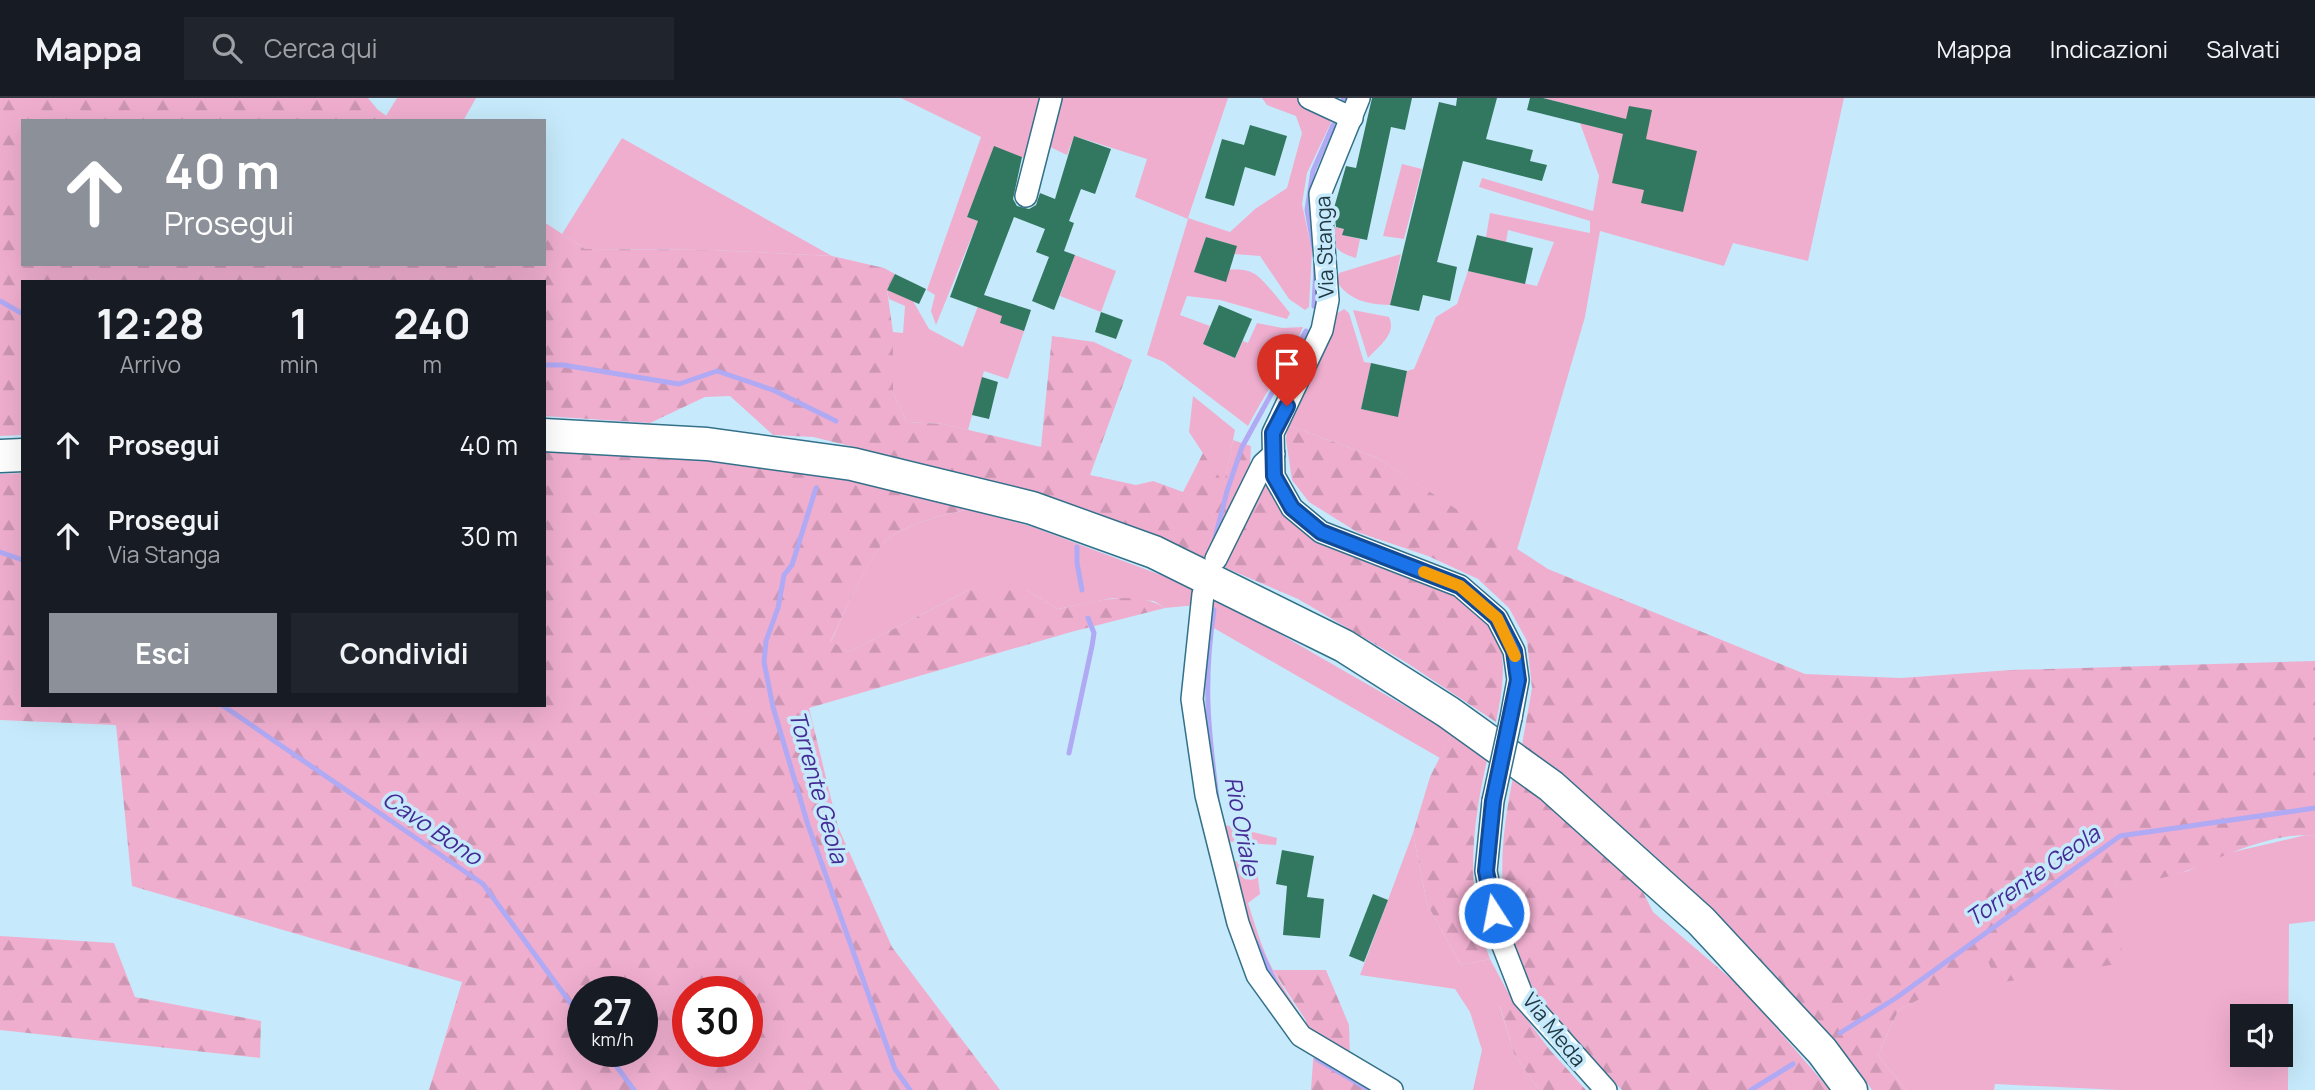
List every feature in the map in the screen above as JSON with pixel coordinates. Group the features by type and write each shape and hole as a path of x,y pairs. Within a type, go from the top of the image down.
{"highway":[{"path":"546,435 707,444 852,464 1031,508 1154,552 1344,646 1448,712 1551,786 1701,921 1822,1051 1851,1090"},
{"path":"0,456 21,455"}],"street":[{"path":"1026,195 1051,98"},
{"path":"1309,98 1352,118"},
{"name":"Via Stanga","path":"1359,98 1320,194 1319,214 1329,277 1322,330 1273,433 1274,476 1292,508 1321,532 1460,586 1497,618 1514,651 1518,680 1511,718"},
{"path":"1216,559 1263,464 1274,454"},
{"path":"1203,594 1192,699 1216,843 1238,923 1257,975 1301,1035 1392,1090"},
{"name":"Via Meda","path":"1511,718 1493,801 1486,871 1498,933 1523,997 1606,1090"}],"green space":[{"path":"0,98 368,98 378,110 391,119 21,119 21,266 546,266 546,223 585,249 713,250 832,256 884,268 895,274 887,290 893,332 893,393 907,422 943,424 1041,447 1052,336 1094,342 1132,360 1090,475 1136,485 1153,481 1183,492 1203,453 1224,484 1233,440 1251,446 1250,466 1273,493 1286,516 1424,575 1451,589 1488,618 1500,642 1503,669 1501,696 1496,722 1407,663 1298,599 1144,533 1029,492 916,462 813,437 773,435 730,396 705,397 650,423 546,416 546,280 21,280 21,435 0,436"},
{"path":"397,98 476,98 464,119 391,119 386,116"},
{"path":"901,98 1044,98 1027,159 994,147 967,217 978,221 936,325 931,311 935,295 927,290 981,137"},
{"path":"1055,98 1228,98 1188,218 1230,232 1255,209 1287,188 1302,133 1296,116 1267,105 1262,98 1299,98 1335,114 1307,173 1302,204 1312,251 1309,307 1305,310 1289,299 1260,256 1234,254 1236,246 1206,237 1195,272 1251,272 1290,313 1287,319 1220,300 1187,296 1180,315 1210,326 1203,344 1235,358 1243,341 1248,343 1257,323 1282,328 1303,327 1248,426 1164,362 1147,355 1188,219 1135,197 1147,159 1074,136 1067,155 1044,144"},
{"path":"1543,98 1844,98 1808,261 1733,243 1724,266 1600,231 1585,317 1517,550 1378,458 1287,425 1336,314 1344,309 1349,313 1364,362 1371,363 1361,409 1398,416 1407,371 1414,369 1436,317 1457,304 1468,271 1537,286 1554,242 1508,230 1506,242 1486,237 1490,213 1590,233 1590,221 1479,187 1482,178 1593,211 1599,176 1580,123 1608,130 1611,115"},
{"path":"622,138 832,256 713,250 585,249 562,234"},
{"path":"1402,164 1422,169 1404,239 1383,236"},
{"path":"1330,226 1344,229 1343,235 1360,239 1356,258 1336,247"},
{"path":"1401,254 1390,305 1374,304 1353,297 1336,281 1339,273"},
{"path":"1075,255 1116,271 1101,312 1060,296"},
{"path":"887,290 913,301 929,329 963,347 978,306 1003,314 1001,323 1024,331 1008,379 984,371 968,430 943,424 907,422 893,393 893,332 903,333 905,306 889,299"},
{"path":"1353,310 1389,317 1391,323 1389,334 1368,358"},
{"path":"1193,396 1235,430 1224,485 1189,432"},
{"path":"1287,425 1378,458 1548,569 1805,674 1901,678 2011,670 2315,661 2315,836 2300,835 2267,841 2180,873 2114,887 2123,963 1997,983 1988,961 1898,1011 1878,1055 1906,1090 1872,1090 1820,1025 1693,891 1592,801 1522,745 1532,688 1527,641 1509,608 1478,579 1428,556 1357,532 1309,502 1292,480 1286,440"},
{"path":"562,445 849,474 971,509 918,523 889,538 882,545 857,586 831,641 849,652 969,590 1027,590 1057,609 1126,598 1153,602 1165,608 1071,632 809,708 838,827 892,947 1000,1090 429,1090 462,982 132,886 116,725 0,720 0,474 21,473 21,707 546,707 546,446"},
{"path":"971,509 1033,527 1198,589 1196,605 1165,608 1154,601 1113,598 1057,609 1027,590 969,590 849,652 831,642 865,570 889,538 918,523"},
{"path":"1208,596 1221,600 1452,733 1440,758 1205,623"},
{"path":"1452,733 1488,756 1478,807 1473,858 1476,909 1490,959 1461,965 1427,904 1413,833 1430,777"},
{"path":"1514,773 1638,882 1653,912 1743,989 1830,1090 1622,1090 1543,1003 1521,964 1511,938 1505,911 1502,857"},
{"path":"1217,823 1277,838 1276,845 1221,841"},
{"path":"1413,833 1427,904 1461,965 1490,959 1511,998 1500,1007 1514,1054 1539,1090 1473,1090 1482,1050 1470,1012 1455,989 1360,975"},
{"path":"2306,835 2315,836 2315,921 2289,924 2289,1004 2230,1004 2230,1067 2288,1067 2288,1090 2119,1090 1995,1084 1994,1090 1906,1090 1878,1055 1898,1011 2113,887 2188,871 2216,856"},
{"path":"1227,861 1256,861 1260,894 1248,903 1269,962 1301,1016 1314,1047 1266,974"},
{"path":"0,936 114,943 135,997 261,1021 260,1058 0,1030"},
{"path":"1273,970 1326,970 1349,1025 1350,1059 1402,1090 1311,1090 1314,1047 1305,1019"},
{"path":"1511,998 1549,1049 1586,1090 1539,1090 1514,1054 1500,1006"}],"building":[{"path":"1372,98 1412,98 1405,130 1391,127 1367,240 1342,235 1344,229 1336,227 1334,208 1346,166 1356,168"},
{"path":"1457,98 1497,98 1486,139 1533,150 1530,161 1547,165 1542,181 1463,161 1437,262 1457,267 1450,301 1423,295 1419,311 1390,305 1439,102 1456,106"},
{"path":"1530,98 1543,98 1626,119 1629,106 1652,110 1646,139 1697,151 1683,212 1641,203 1644,190 1612,183 1623,134 1527,110"},
{"path":"1250,125 1287,136 1275,176 1245,167 1234,206 1205,198 1222,139 1244,145"},
{"path":"1074,136 1111,149 1095,194 1081,189 1069,221 1074,223 1064,251 1075,255 1054,310 1032,301 1049,257 1036,252 1045,229 1014,217 984,295 1031,310 1024,331 1000,323 1002,316 950,297 978,221 967,217 994,146 1022,157 1013,199 1017,206 1029,209 1036,205 1040,193 1055,199"},
{"path":"1477,235 1533,248 1525,284 1468,271"},
{"path":"1206,237 1237,246 1226,282 1194,272"},
{"path":"895,274 926,289 919,304 887,290"},
{"path":"1219,305 1252,319 1235,358 1203,344"},
{"path":"1101,312 1123,320 1116,339 1095,332"},
{"path":"1371,363 1407,371 1398,417 1361,409"},
{"path":"982,377 998,382 989,419 972,415"},
{"path":"1282,850 1314,856 1307,897 1324,899 1320,938 1283,935 1287,886 1276,884"},
{"path":"1373,894 1388,900 1364,962 1349,956"}],"waterway":[{"name":"Rio Oriale","path":"1314,249 1307,210 1313,171 1333,125"},
{"name":"Rio Oriale","path":"1314,306 1316,266"},
{"name":"Torrente Geola","path":"0,301 21,313"},
{"name":"Rio Oriale","path":"1214,542 1242,447 1306,331"},
{"name":"Torrente Geola","path":"546,365 563,365 679,384 717,371 773,390 836,421"},
{"name":"Torrente Geola","path":"816,488 792,565 784,575 778,608 766,641 764,662 773,707 808,825 895,1069 910,1090"},
{"path":"1077,547 1082,590"},
{"name":"Cavo Bono","path":"0,552 21,559"},
{"name":"Rio Oriale","path":"1214,610 1208,704 1217,798"},
{"path":"1069,753 1094,633 1088,618"},
{"name":"Cavo Bono","path":"225,707 483,884 567,998"},
{"name":"Torrente Geola","path":"1840,1033 1896,998 2120,836 2315,808"},
{"name":"Rio Oriale","path":"1256,942 1276,984"},
{"name":"Rio Oriale","path":"1317,1059 1369,1090"},
{"name":"Torrente Geola","path":"1751,1090 1793,1064"},
{"name":"Cavo Bono","path":"617,1067 634,1090"}],"slow traffic":[{"path":"1424,572 1460,586 1497,618 1515,656"}],"route":[{"path":"1287,406 1273,433 1274,476 1292,508 1321,532 1460,586 1497,618 1514,651 1518,680 1493,801 1486,871 1494,913"}]}
